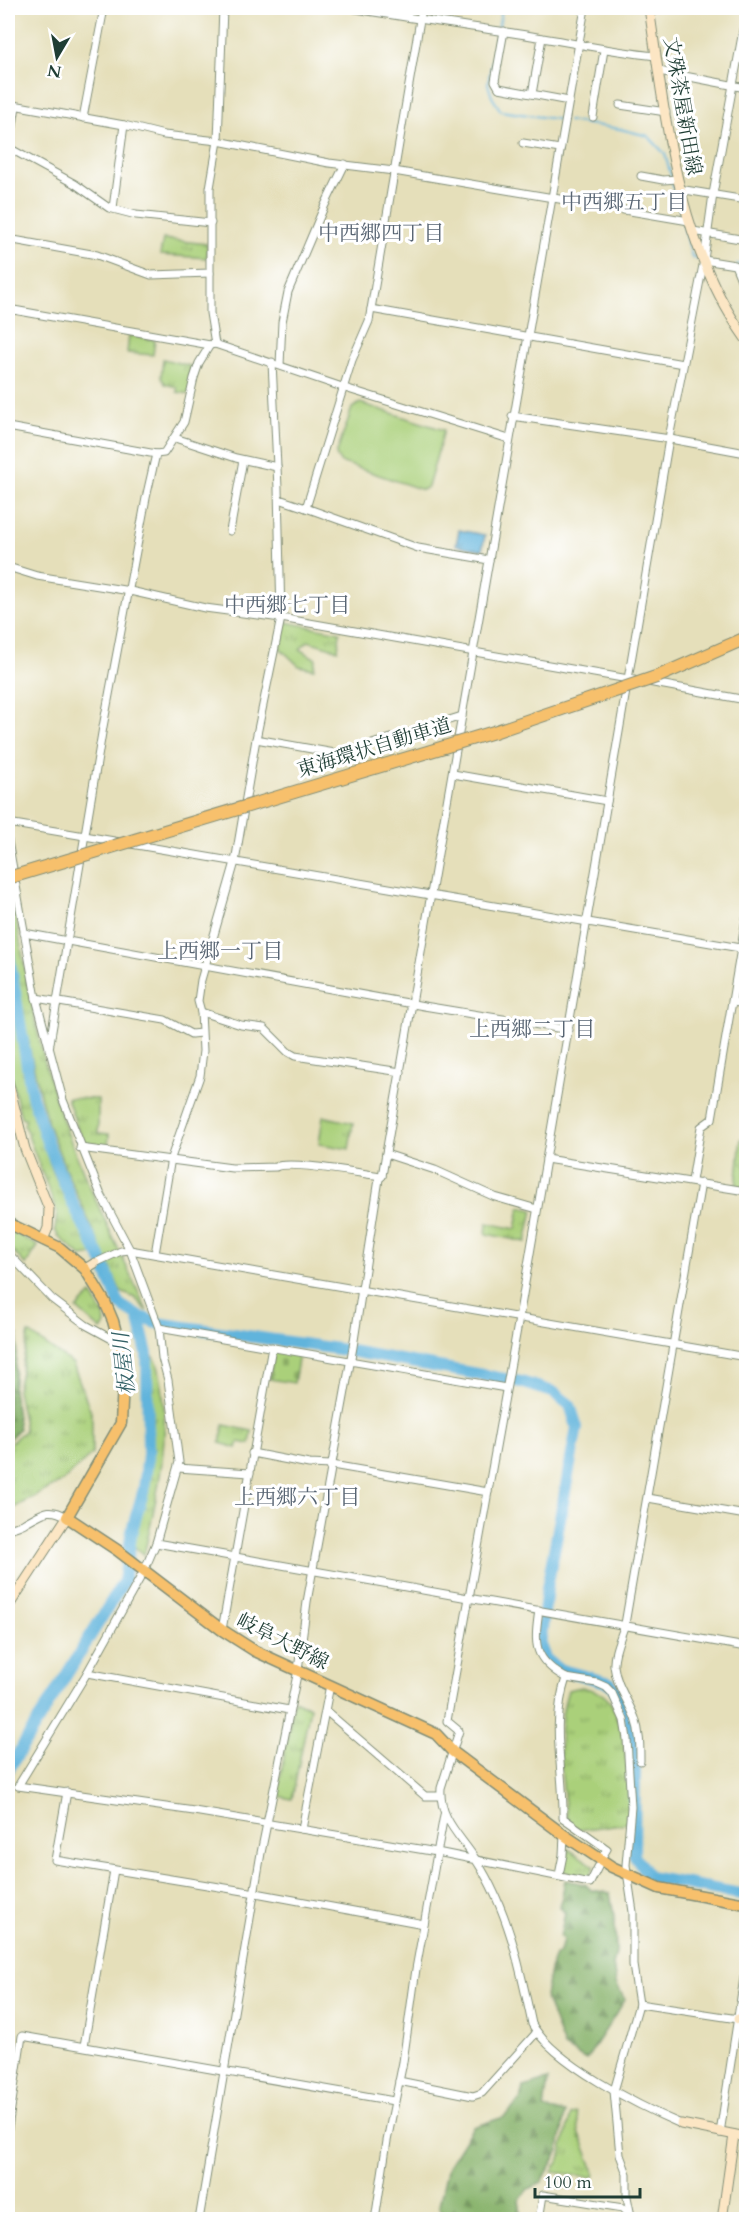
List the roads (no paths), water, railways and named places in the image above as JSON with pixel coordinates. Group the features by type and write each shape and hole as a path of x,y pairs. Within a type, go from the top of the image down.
{"highway":[{"name":"東海環状自動車道","path":"8,878 515,725 659,676 747,638"}],"main road":[{"name":"文殊茶屋新田線","path":"649,8 678,184 688,221 726,305 747,339"},
{"path":"8,1081 25,1149 49,1209 48,1228 42,1240"},
{"path":"8,1223 60,1248 85,1269 105,1302 113,1321 124,1363 121,1424 67,1517 8,1607"},
{"path":"85,1269 95,1263"},
{"name":"岐阜大野線","path":"67,1517 117,1550 222,1630 255,1651 436,1734 453,1752 564,1835 627,1875 659,1888 747,1904"},
{"path":"681,2124 747,2137"},
{"path":"722,2220 734,2135"}],"street":[{"path":"83,118 104,8"},
{"path":"8,427 156,454 164,453 187,415 199,363 212,344 210,188 218,141 223,8"},
{"path":"350,8 604,50 656,56"},
{"path":"306,508 352,360 366,330 372,309 422,8"},
{"path":"199,2220 223,2069 298,1670 307,1602 353,1347 379,1179 382,1176 401,1072 429,896 453,774 550,199 585,8"},
{"path":"681,2124 614,2091 569,2061 537,2032 532,2024 509,1929 498,1900 475,1858 444,1815 440,1796 459,1731 447,1721 588,922 683,364 704,260 713,194 747,14"},
{"path":"504,32 495,81 499,88 569,101"},
{"path":"532,94 542,38"},
{"path":"593,117 604,50"},
{"path":"659,71 747,88"},
{"path":"8,104 124,124 164,135 218,141 329,163 394,171 688,221"},
{"path":"620,105 666,112"},
{"path":"8,158 16,106"},
{"path":"113,208 124,124"},
{"path":"523,143 560,149"},
{"path":"9,148 75,184 109,208 136,215 211,223"},
{"path":"155,1254 171,1158 200,1076 203,1051 201,1012 198,1001 201,980 235,862 256,739 281,618 276,364 282,322 288,292 345,164"},
{"path":"641,176 747,200"},
{"path":"693,231 747,240"},
{"path":"8,239 97,255 151,275 210,273"},
{"path":"704,260 735,265 747,292"},
{"path":"8,309 212,344 509,439"},
{"path":"372,309 683,364"},
{"path":"513,416 670,439 747,453"},
{"path":"175,438 243,460 277,466"},
{"path":"49,1051 102,728 156,454"},
{"path":"230,531 243,460"},
{"path":"279,499 418,548 489,560"},
{"path":"8,567 37,576 130,591 205,608 281,618 747,700"},
{"path":"256,739 340,754 462,716"},
{"path":"453,774 607,801"},
{"path":"8,823 744,948"},
{"path":"8,841 36,999 63,1100 100,1195 130,1250 159,1328 162,1358 168,1380 175,1427 178,1468 156,1543 87,1673 18,1786 194,1811 475,1858 590,1883 598,1867"},
{"path":"692,1180 701,1127 712,1119 744,948 747,919"},
{"path":"24,933 569,1030"},
{"path":"36,999 165,1020 191,1034 201,1033"},
{"path":"733,1002 747,1004"},
{"path":"201,1012 241,1025 264,1028 288,1052 296,1056 401,1072"},
{"path":"80,1148 171,1158 232,1168 297,1164 382,1176"},
{"path":"386,1154 435,1170 495,1197 537,1209"},
{"path":"546,1159 692,1180 747,1191"},
{"path":"640,1761 636,1721 617,1683 614,1663 625,1624 648,1498 701,1183"},
{"path":"95,1263 121,1251 130,1250 747,1357"},
{"path":"8,1253 52,1299 86,1325 119,1343"},
{"path":"159,1328 506,1386"},
{"path":"222,1630 272,1347"},
{"path":"252,1453 488,1492"},
{"path":"178,1468 250,1473"},
{"path":"648,1498 747,1515"},
{"path":"8,1529 50,1510 58,1511 67,1517"},
{"path":"156,1543 747,1647"},
{"path":"539,1610 535,1635 536,1646 543,1661 566,1678 585,1680 606,1687 619,1704 627,1739 631,1808 627,1875 633,1912 633,1965 639,2004 614,2091 620,2155 627,2174 627,2197 632,2218"},
{"path":"87,1673 289,1710"},
{"path":"566,1678 560,1697 557,1721 563,1818 598,1840 607,1849 604,1854"},
{"path":"302,1829 330,1685"},
{"path":"326,1711 425,1796 440,1796"},
{"path":"67,1792 55,1860 256,1893 424,1924"},
{"path":"375,2220 444,1815"},
{"path":"559,1875 564,1835"},
{"path":"84,2046 114,1870"},
{"path":"720,2133 742,2020 747,1965"},
{"path":"639,2004 742,2020"},
{"path":"399,2081 473,2096 482,2093 537,2032"},
{"path":"8,2128 22,2036 223,2069 394,2101"},
{"path":"539,2220 543,2195 623,2208 632,2218"}],"water":[{"path":"459,530 485,535 482,550 456,545"}],"waterway":[{"path":"502,8 488,84 492,97 501,111 562,120"},
{"path":"568,121 648,136 665,154 671,176"},
{"path":"672,182 682,217"},
{"path":"683,222 692,257 699,258"},
{"path":"737,264 746,266"},
{"path":"8,950 32,1096 47,1142 73,1204 103,1263 119,1304 138,1316 157,1323 345,1350 521,1382 553,1392 570,1405 577,1427 547,1588 540,1645 545,1658 558,1669 610,1683 625,1704 632,1730 635,1761 634,1855 649,1877 746,1895"},
{"name":"板屋川","path":"8,1770 124,1581 132,1530 144,1489 148,1454 147,1354 138,1316"}],"district":[{"name":"中西郷五丁目","path":"624,202"},
{"name":"中西郷四丁目","path":"381,233"},
{"name":"中西郷七丁目","path":"287,605"},
{"name":"上西郷一丁目","path":"220,951"},
{"name":"上西郷二丁目","path":"532,1029"},
{"name":"上西郷六丁目","path":"297,1497"}]}
